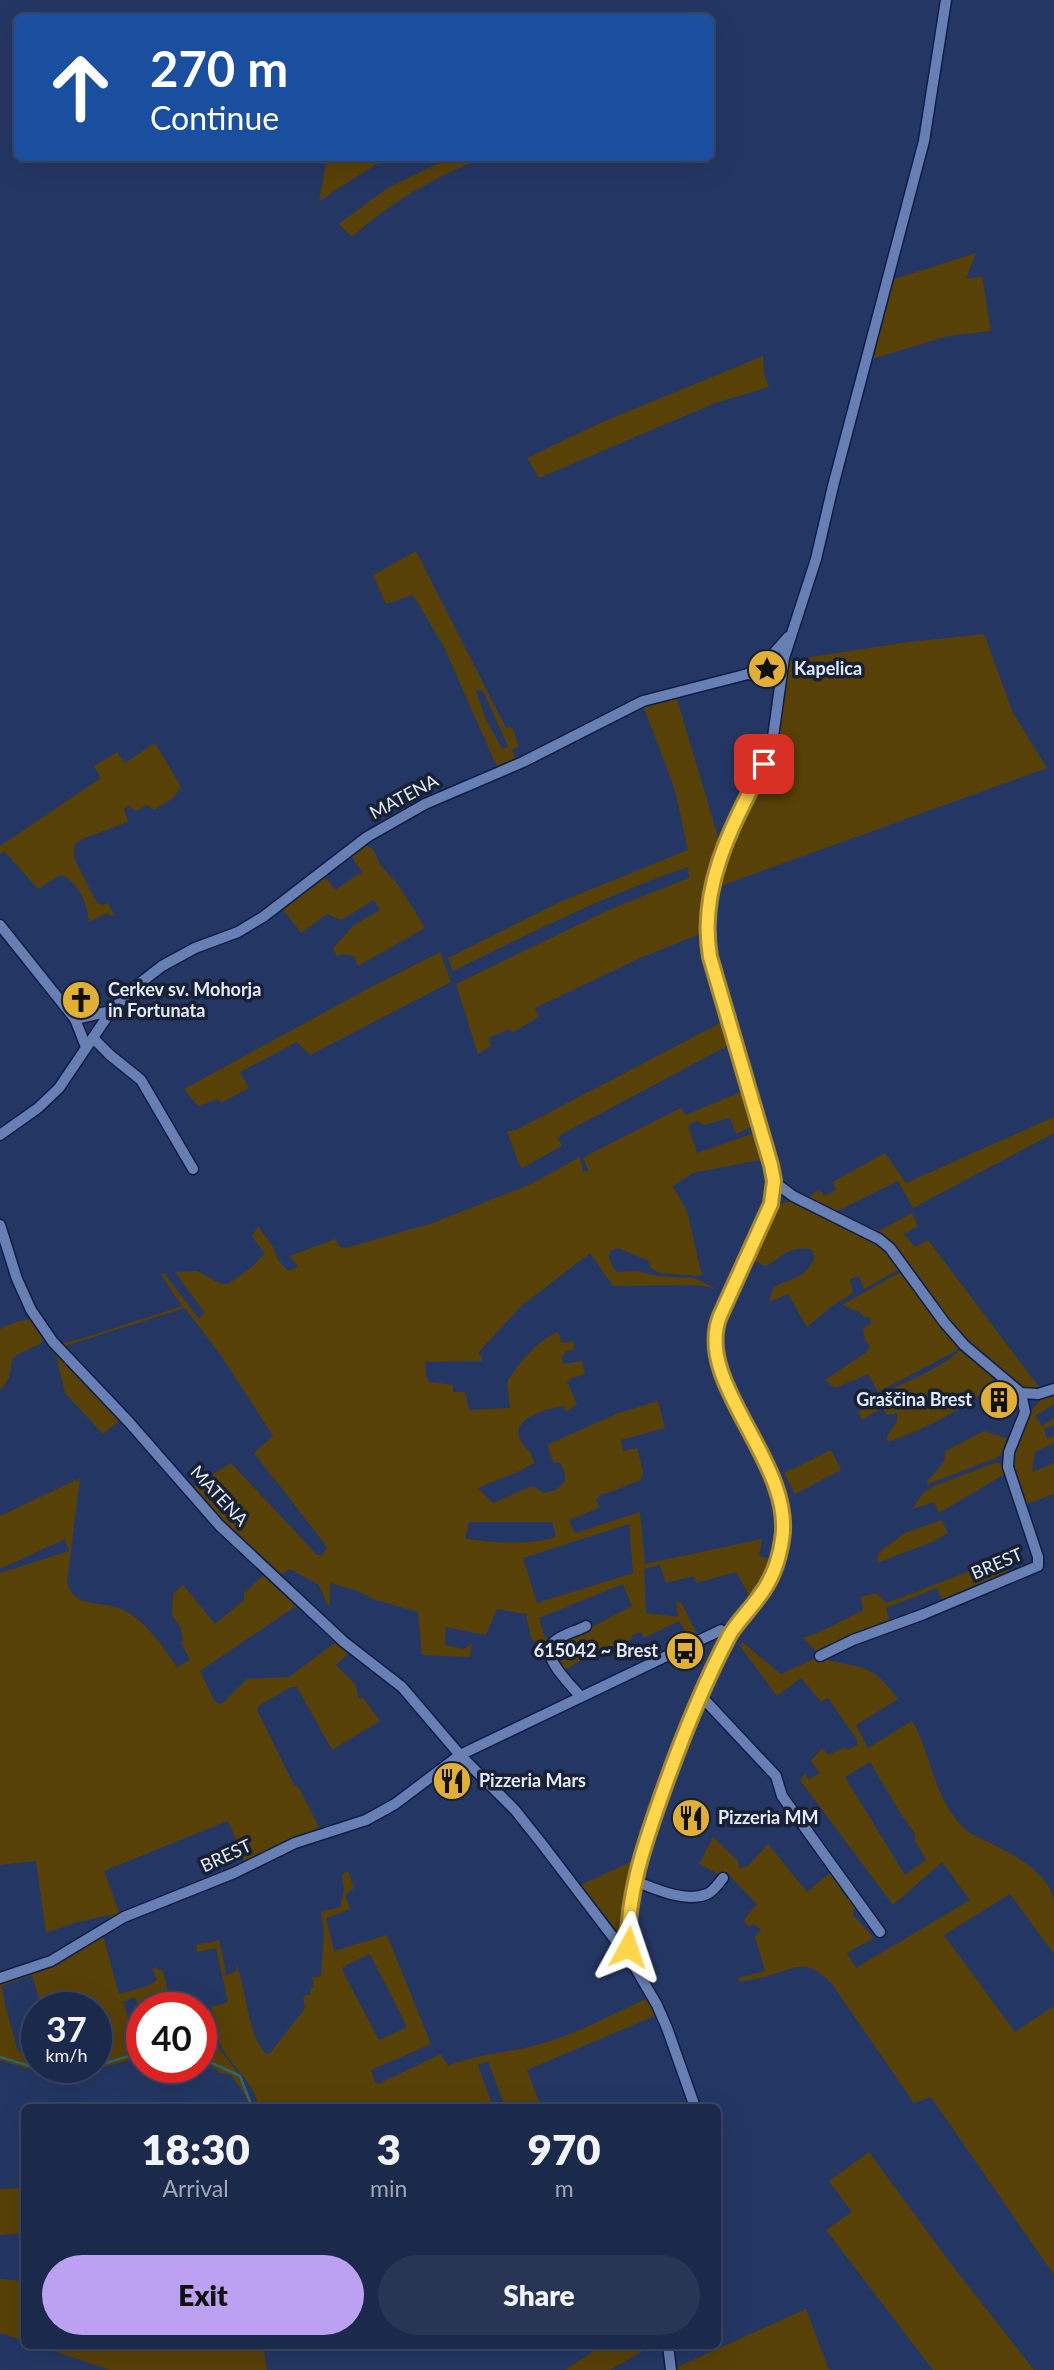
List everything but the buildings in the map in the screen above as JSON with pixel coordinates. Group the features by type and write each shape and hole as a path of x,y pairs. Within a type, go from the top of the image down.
{"street":[{"path":"632,1962 628,1933 635,1881 670,1770 730,1635 760,1597 771,1578 783,1536 783,1519 776,1488 763,1453 728,1387 715,1350 715,1329 771,1204 774,1181 710,957 706,934 707,913 714,874 728,837 764,764 773,737 780,680 790,635 816,559 832,486 924,141 946,0"},
{"name":"MATENA","path":"0,1135 38,1108 59,1088 111,1012 135,987 162,966 195,948 238,932 263,917 367,837 397,818 554,747 625,708 748,674 774,653 790,635"},
{"name":"MATENA","path":"748,674 780,680"},
{"path":"0,925 75,1019 90,1043 141,1080 193,1169"},
{"path":"75,1019 111,1012"},
{"path":"774,1181 793,1196 879,1239 890,1248 964,1345 1021,1394 1048,1391"},
{"path":"771,1204 793,1196"},
{"name":"MATENA","path":"0,1225 31,1310 53,1342 128,1421 219,1525 344,1642 402,1688 460,1755"},
{"name":"BREST","path":"820,1656 853,1640 924,1614 1038,1566 1038,1557 1008,1467 1009,1451 1025,1412 1048,1391"},
{"path":"1021,1394 1025,1412"},
{"path":"580,1696 550,1660 549,1649 554,1641 586,1626"},
{"name":"BREST","path":"0,1978 51,1961 124,1917 234,1873 295,1843 366,1820 395,1804 460,1755 721,1630 730,1635"},
{"path":"701,1696 776,1776 782,1796 880,1932"},
{"path":"460,1755 514,1810 632,1962 667,2028 694,2104"},
{"path":"635,1881 661,1891 698,1896 709,1894 723,1878"},
{"path":"668,2349 671,2370"}],"shaded area":[{"path":"326,161 381,161 319,201"},
{"path":"444,161 476,161 447,173 414,192 352,237 339,224 389,187"},
{"path":"976,253 966,279 982,276 991,331 948,336 869,360 891,280"},
{"path":"763,356 764,374 769,387 715,403 539,478 527,458 598,424"},
{"path":"416,551 506,728 512,727 519,746 512,750 516,761 498,769 444,647 413,595 386,604 373,575","holes":["479,689 484,693 508,746 502,749 486,719 476,691"]},
{"path":"984,634 1013,713 1047,768 715,888 733,838 773,756 788,663 792,660 901,643"},
{"path":"676,696 719,840 722,840 702,933 638,959 535,1008 539,1017 513,1032 509,1029 488,1038 491,1046 478,1054 456,984 613,908 689,878 688,867 628,890 453,971 448,958 562,901 688,850 675,790 643,705"},
{"path":"155,743 180,785 173,798 154,810 147,805 136,811 129,806 124,809 128,822 75,844 74,858 97,903 108,903 114,915 107,913 89,922 87,908 72,882 60,875 38,889 4,851 0,854 0,846 101,778 94,766 117,752 125,763"},
{"path":"364,844 373,849 381,866 399,886 425,928 358,966 354,956 337,956 333,948 354,925 380,910 374,900 341,920 327,914 301,933 282,908 324,875 335,890 362,872 350,854"},
{"path":"440,952 451,982 310,1055 297,1042 240,1072 249,1088 221,1103 219,1099 198,1106 184,1089 373,986"},
{"path":"724,1021 731,1044 562,1134 558,1138 562,1146 522,1168 519,1164 507,1131 514,1131"},
{"path":"745,1090 754,1124 751,1127 736,1134 730,1118 704,1125 697,1121 688,1125 697,1153 757,1132 765,1159 693,1173 673,1186 687,1211 702,1276 660,1273 650,1268 649,1261 618,1248 610,1251 609,1257 617,1272 638,1271 657,1276 694,1278 715,1288 694,1285 613,1286 590,1253 520,1307 478,1353 482,1361 425,1362 429,1382 453,1385 453,1392 465,1392 469,1410 510,1408 507,1382 529,1353 558,1332 562,1343 573,1341 575,1349 562,1356 563,1364 582,1361 585,1374 567,1382 577,1404 566,1412 564,1406 533,1415 521,1425 518,1432 520,1439 531,1453 534,1463 478,1488 493,1503 533,1486 543,1493 556,1490 565,1481 565,1473 560,1463 553,1462 547,1445 616,1414 658,1401 665,1428 621,1440 623,1451 637,1448 643,1471 641,1480 601,1494 596,1500 599,1508 569,1520 575,1533 640,1512 645,1564 762,1539 759,1556 770,1559 770,1570 752,1600 736,1572 696,1583 694,1576 666,1583 660,1565 644,1569 646,1613 678,1617 676,1602 681,1602 697,1634 689,1638 679,1621 644,1638 641,1632 632,1635 632,1639 603,1648 563,1671 553,1658 557,1640 592,1627 632,1606 623,1584 539,1618 544,1635 549,1641 547,1652 531,1638 526,1614 497,1609 486,1635 446,1627 445,1645 464,1649 472,1643 470,1657 422,1655 418,1612 330,1583 330,1606 319,1585 290,1569 279,1576 224,1524 191,1488 231,1463 317,1555 327,1549 254,1453 273,1436 222,1357 185,1308 62,1347 59,1344 182,1306 160,1273 165,1274 199,1319 204,1312 175,1272 197,1271 221,1284 228,1284 252,1267 265,1253 252,1237 258,1226 273,1247 278,1260 288,1271 298,1267 290,1256 335,1239 340,1247 346,1248 433,1223 531,1184 580,1157 583,1172 589,1171 583,1158 681,1108 686,1115","holes":["469,1522 552,1522 556,1536 525,1542 474,1540 465,1538","629,1524 633,1573 537,1603 523,1558"]},
{"path":"1054,1117 1054,1133 913,1208 898,1181 833,1213 804,1199 820,1190 825,1196 836,1190 833,1182 885,1153 906,1183"},
{"path":"790,1200 881,1243 901,1266 864,1289 859,1276 850,1279 853,1293 807,1327 788,1294 769,1302 773,1288 807,1270 815,1256 810,1249 791,1251 766,1266 750,1259 775,1207"},
{"path":"912,1213 918,1226 904,1234 915,1247 928,1240 1042,1391 1025,1390 966,1342 875,1233"},
{"path":"904,1270 959,1346 956,1351 878,1392 868,1374 835,1388 825,1380 870,1347 865,1340 863,1329 872,1322 869,1317 842,1305"},
{"path":"31,1319 43,1338 40,1344 16,1355 9,1378 0,1391 0,1329"},
{"path":"963,1346 999,1378 974,1398 933,1423 888,1442 887,1436 897,1421 897,1413 887,1415 882,1408 862,1420 858,1412 881,1400 879,1395 937,1367"},
{"path":"55,1351 119,1418 119,1421 103,1434 65,1393"},
{"path":"1054,1391 1054,1404 1035,1416 1042,1426 1054,1418 1054,1425 1044,1429 1047,1439 1054,1436 1054,1443 1035,1452 1032,1472 1054,1463 1054,1494 1022,1506 1011,1456 1026,1418 1042,1398"},
{"path":"984,1431 1012,1440 1005,1452 928,1484 927,1481 944,1462 945,1451"},
{"path":"831,1450 841,1470 795,1494 784,1473"},
{"path":"997,1462 1006,1467 1008,1472 939,1513 934,1502 912,1509 923,1493 934,1486"},
{"path":"80,1478 67,1583 76,1597 118,1608 136,1618 152,1633 177,1667 190,1660 181,1642 181,1629 172,1615 173,1594 183,1585 215,1624 244,1600 244,1593 265,1574 299,1604 200,1671 214,1700 219,1704 223,1703 247,1679 289,1677 339,1640 351,1651 336,1665 355,1684 359,1699 363,1698 380,1721 332,1750 297,1687 291,1687 260,1705 257,1710 294,1785 299,1788 319,1827 302,1838 245,1861 227,1821 104,1871 121,1917 112,1920 109,1915 46,1933 36,1861 0,1865 0,1573 69,1551 65,1539 0,1569 0,1516"},
{"path":"941,1520 948,1533 877,1563 879,1552 905,1533"},
{"path":"1003,1558 1011,1576 944,1604 937,1588 886,1608 890,1622 817,1652 803,1638 863,1610 861,1597 876,1593 887,1603"},
{"path":"742,1642 781,1674 818,1657 862,1668 879,1677 898,1699 856,1725 868,1748 912,1721 940,1793 956,1820 968,1832 1018,1858 1049,1887 1054,1899 1054,1954 1010,1894 944,1935 1015,2032 1054,2006 1054,2275 931,2097 914,2103 832,1984 808,1967 739,1982 738,1978 765,1971 755,1937 761,1930 754,1924 750,1927 744,1922 757,1904 726,1872 720,1875 699,1864 713,1837 738,1861 739,1869 748,1866 768,1844 807,1892 830,1873 847,1898 858,1905 853,1915 874,1938 847,1953 856,1968 970,1900 942,1862 893,1905 800,1780 805,1774 809,1779 820,1773 811,1761 822,1748 828,1755 845,1747 848,1750 857,1745 858,1741 828,1698 821,1702 801,1678 777,1696 740,1646","holes":["870,1762 915,1834 914,1839 926,1860 905,1875 845,1777"]},
{"path":"635,1860 624,1937 619,1938 578,1886"},
{"path":"348,1871 354,1888 345,1895 350,1909 326,1918 334,1951 387,1935 431,2044 371,2070 378,2084 441,2054 448,2066 551,2041 648,1998 657,2015 527,2070 540,2104 504,2104 488,2061 478,2065 492,2104 257,2104 249,2083 223,2050 217,2035 217,2005 228,2002 216,1948 197,1952 196,1945 219,1940 225,1976 236,1971 236,1964 255,2035 266,2054 270,2053 303,2011 303,1996 311,1994 310,1988 314,1987 312,1977 321,1976 324,1931 321,1912 340,1907 344,1890 342,1874","holes":["370,1954 407,2027 379,2040 343,1972 343,1967"]},
{"path":"102,1932 119,1994 126,1992 126,2001 123,2002 126,2010 126,2061 112,2065 112,1992 37,1992 32,1975 2,1986 18,2051 21,2052 21,2066 0,2060 0,1981"},
{"path":"157,1967 158,1970 163,1970 168,1992 126,1992 157,1980 152,1969"},
{"path":"217,2046 242,2078 253,2104 249,2104 231,2075 217,2070"},
{"path":"869,2152 951,2264 1034,2370 933,2370 826,2230 852,2212 829,2181"},
{"path":"21,2188 21,2233 0,2235 0,2189"},
{"path":"0,2279 21,2281 21,2340 0,2333"},
{"path":"806,2309 829,2370 675,2368"},
{"path":"48,2349 264,2349 267,2370 110,2370"},
{"path":"596,2349 646,2349 610,2370 565,2370"}],"waterway":[{"path":"0,2057 21,2063"},
{"path":"112,2061 126,2057"},
{"path":"217,2065 240,2076 251,2104"}],"place":[{"name":"Kapelica","path":"767,669"},
{"name":"Cerkev sv. Mohorja in Fortunata","path":"81,1000"},
{"name":"Graščina Brest","path":"999,1400"},
{"name":"615042 ~ Brest","path":"685,1651"},
{"name":"Pizzeria Mars","path":"452,1781"},
{"name":"Pizzeria MM","path":"691,1818"}],"route":[{"path":"628,1947 635,1881 670,1770 730,1635 760,1597 771,1578 783,1536 783,1519 776,1488 763,1453 728,1387 715,1350 714,1337 720,1316 771,1204 774,1181 710,957 706,934 714,874 728,837 764,764"}]}
